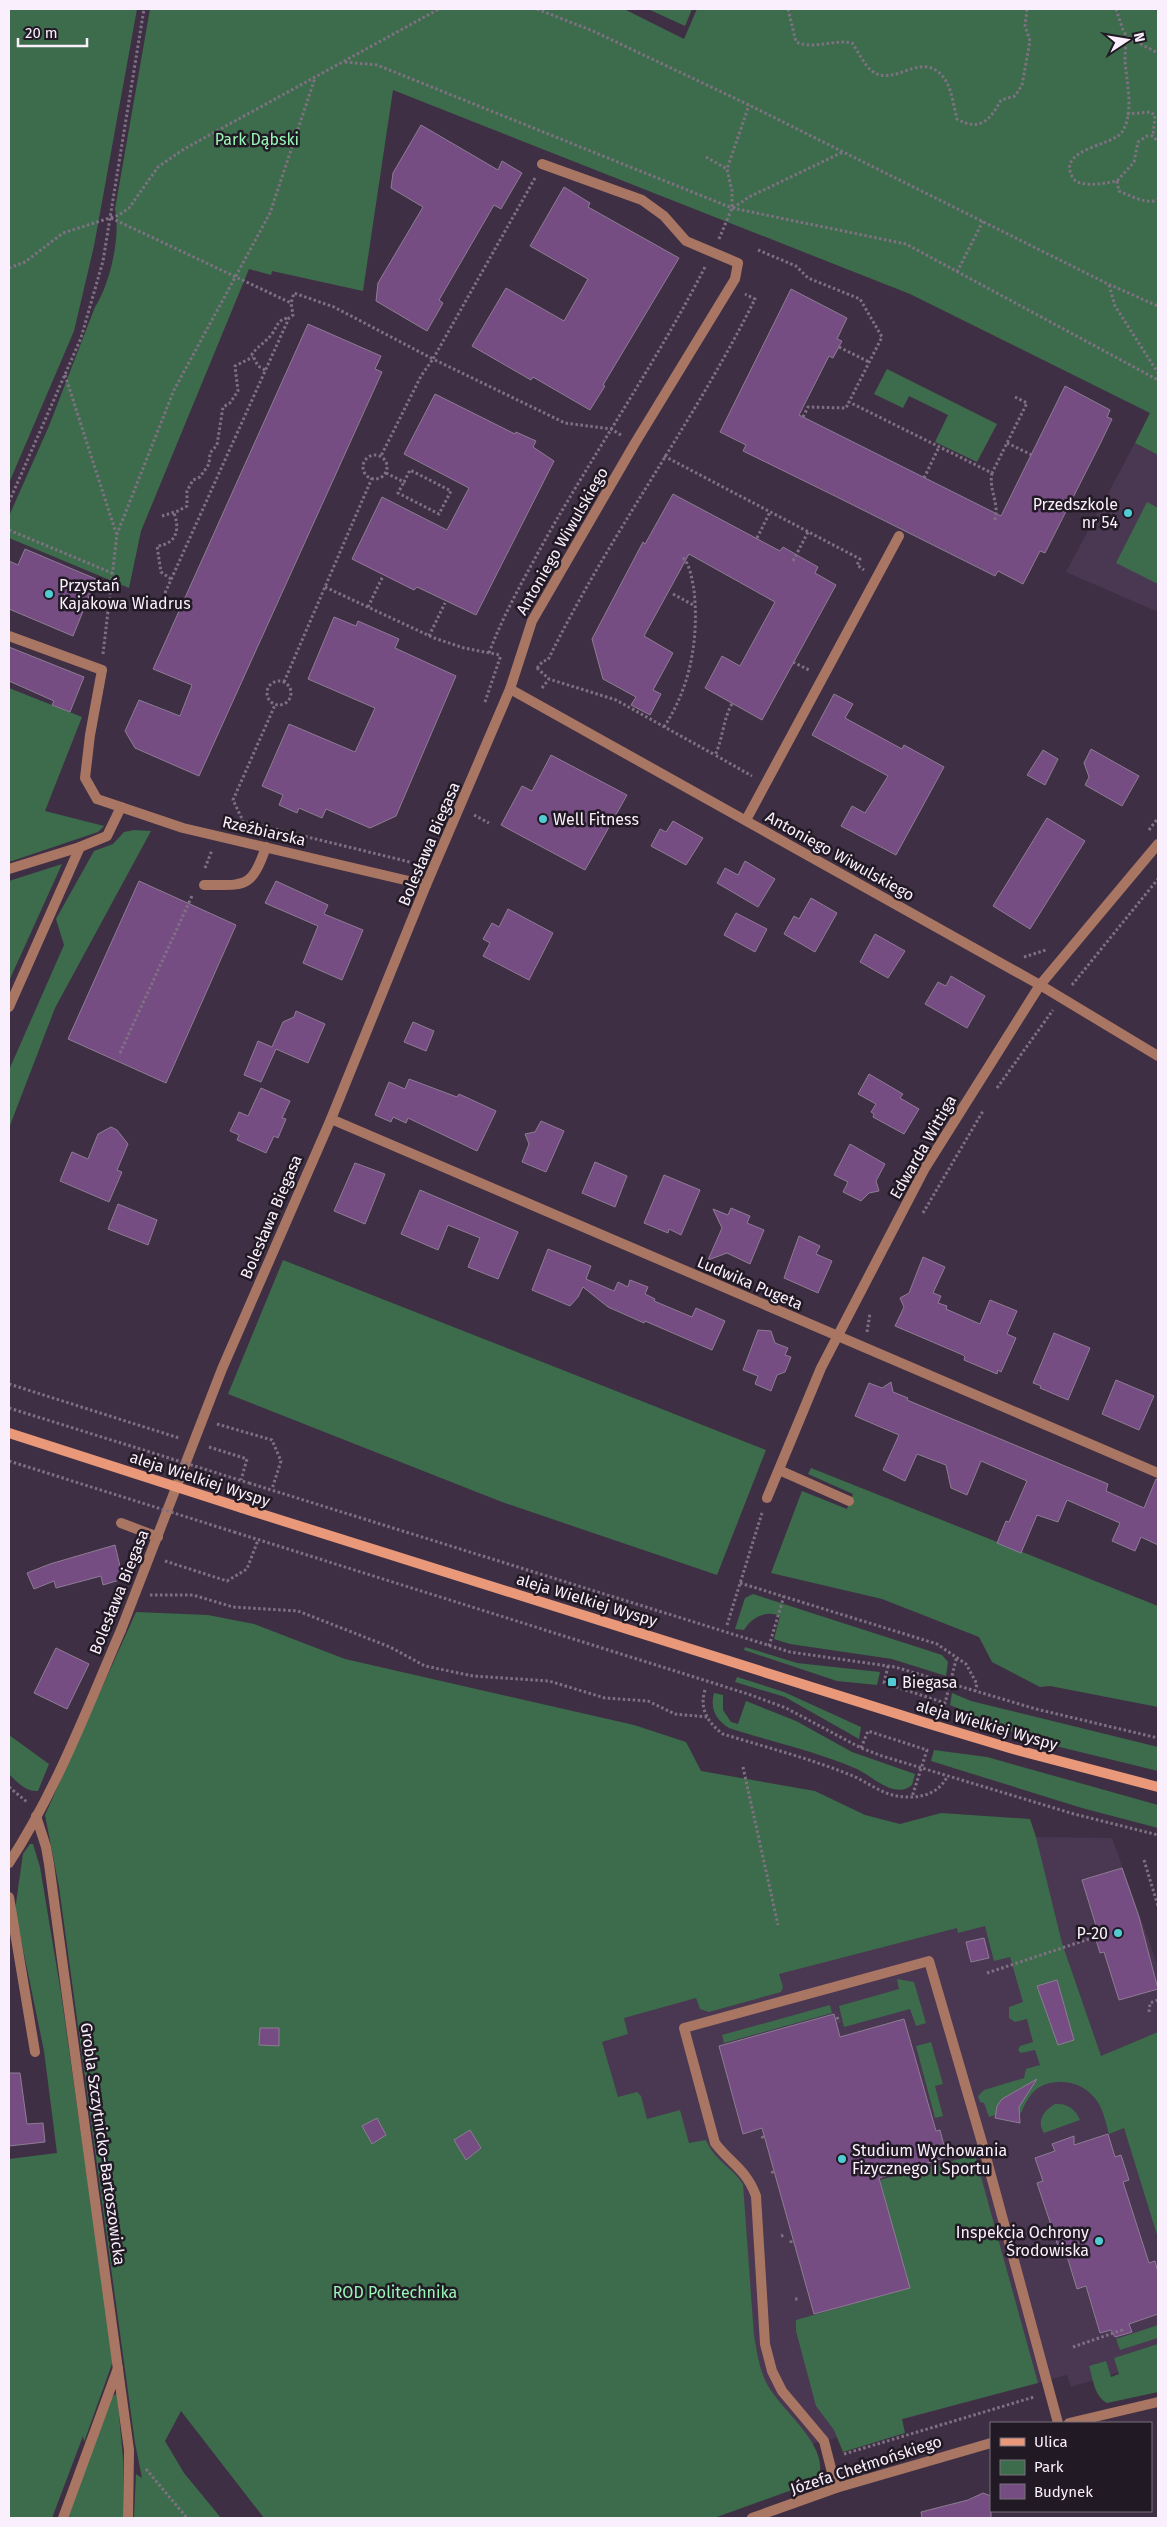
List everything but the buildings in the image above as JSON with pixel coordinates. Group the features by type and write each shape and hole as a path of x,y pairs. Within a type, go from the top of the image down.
{"main road":[{"name":"aleja Wielkiej Wyspy","path":"9,1433 941,1728 1022,1752 1158,1787"}],"street":[{"name":"Antoniego Wiwulskiego","path":"542,164 642,200 664,216 686,241 738,263 736,279 731,288 635,443 532,621 510,689 1040,985 1158,1056"},
{"path":"746,820 899,536"},
{"path":"9,636 102,670"},
{"name":"Rzeźbiarska","path":"102,670 90,735 85,778 97,799 182,828 426,885"},
{"name":"Bolesława Biegasa","path":"9,1863 36,1816 65,1758 121,1630 222,1369 331,1119 426,885 510,689"},
{"path":"9,869 80,847 107,836 121,807"},
{"name":"Edwarda Wittiga","path":"767,1498 821,1368 925,1168 1040,985 1158,844"},
{"path":"9,1007 80,847"},
{"path":"199,888 238,886 250,880 259,868 266,847"},
{"name":"Ludwika Pugeta","path":"331,1119 1158,1472"},
{"path":"779,1470 849,1501"},
{"path":"120,1523 158,1537"},
{"name":"Grobla Szczytnicko-Bartoszowicka","path":"36,1816 46,1847 49,1864 119,2365 129,2450 128,2518"},
{"path":"9,1897 35,2052"},
{"path":"836,2488 824,2441 782,2391 772,2371 765,2344 756,2196 749,2179 739,2166 725,2156 715,2143 684,2028 929,1961 983,2146 1058,2422"},
{"path":"63,2518 119,2365"},
{"path":"1073,2422 1158,2402"},
{"name":"Józefa Chełmońskiego","path":"752,2518 836,2488 990,2443"}],"path":[{"path":"9,502 81,338 101,270 144,9"},
{"path":"9,268 25,262 63,233 110,217 119,216 129,208 146,182 165,163 200,140 440,9"},
{"path":"536,9 593,31 749,105 1108,284 1158,306"},
{"path":"788,9 796,42 807,46 841,41 852,43 872,71 883,75 901,72 918,66 933,68 947,82 957,119 968,125 980,124 992,116 1002,100 1015,96 1022,84 1030,40 1025,26 1028,9"},
{"path":"1116,9 1127,37 1158,53"},
{"path":"1127,37 1125,60 1128,88 1127,114 1122,132 1113,140 1080,152 1072,161 1070,171 1074,180 1080,183 1092,184 1116,181 1134,162 1138,142 1147,136 1153,136"},
{"path":"345,62 377,65 732,208 906,244 1158,380"},
{"path":"102,670 117,534 174,390 270,213 315,78"},
{"path":"489,653 503,616 683,309 712,252 732,208 732,191 727,169 749,105"},
{"path":"1127,114 1150,112 1155,115 1153,136 1158,142"},
{"path":"732,208 749,197 844,152"},
{"path":"706,157 727,169"},
{"path":"381,456 421,376 433,359 542,164"},
{"path":"1116,181 1119,190 1145,201 1155,201 1158,199"},
{"path":"110,217 291,302"},
{"path":"957,272 982,221"},
{"path":"758,250 796,266 808,278 860,298 882,337 846,408 808,407 803,417"},
{"path":"1108,284 1115,306 1158,373"},
{"path":"537,668 542,662 548,660 591,576 706,391 754,299 731,288"},
{"path":"165,593 265,370 289,318 293,315 291,302 294,293 334,307 433,359 565,423 611,429 635,443"},
{"path":"265,370 258,366 252,354 259,344 271,336 278,323 289,318"},
{"path":"839,348 869,362"},
{"path":"162,516 174,513 187,506 187,491 193,480 200,477 209,464 210,453 217,445 223,407 230,403 238,391 235,366 253,358"},
{"path":"65,375 117,534"},
{"path":"994,522 998,512 990,480 1027,403 1015,397"},
{"path":"849,402 992,473"},
{"path":"1007,443 1032,456"},
{"path":"924,478 939,447"},
{"path":"372,455 381,456 387,463 386,472 379,478 372,478 364,472 364,463 372,455"},
{"path":"664,456 860,559 857,565 877,576"},
{"path":"410,470 451,491 439,514 398,493 404,482 410,470"},
{"path":"386,472 404,482"},
{"path":"284,682 372,478"},
{"path":"756,538 770,512"},
{"path":"171,579 161,572 157,546 169,543 177,533 178,523 174,513"},
{"path":"9,530 112,573"},
{"path":"793,561 808,532"},
{"path":"664,727 683,690 690,668 696,632 696,606 688,566 680,556"},
{"path":"368,607 383,576"},
{"path":"325,587 448,644 508,656"},
{"path":"673,594 696,606"},
{"path":"429,636 445,603"},
{"path":"528,664 537,668 549,679 616,700 766,783"},
{"path":"534,701 549,679"},
{"path":"274,682 284,682 291,690 290,699 284,705 275,705 268,699 268,690 274,682"},
{"path":"715,755 720,745 727,712 732,704"},
{"path":"235,840 242,821 233,800 275,705"},
{"path":"242,821 418,864"},
{"path":"204,872 216,836"},
{"path":"1069,990 1158,879"},
{"path":"120,1053 199,888"},
{"path":"994,1092 1055,1008"},
{"path":"921,1216 986,1105"},
{"path":"866,1330 870,1310"},
{"path":"9,1384 183,1439"},
{"path":"9,1408 768,1646 810,1656 888,1666 1036,1709 1158,1738"},
{"path":"202,1419 272,1440 281,1461 272,1489"},
{"path":"201,1445 247,1459 241,1480"},
{"path":"9,1461 748,1694 786,1708 861,1748 922,1770 1074,1814 1158,1835"},
{"path":"728,1625 767,1498"},
{"path":"150,1556 227,1580 247,1569 258,1540"},
{"path":"740,1583 937,1644 966,1664 977,1684 975,1691"},
{"path":"136,1591 154,1596 193,1595 233,1607 298,1611 390,1647 425,1666 473,1676 549,1681 606,1698 648,1702 675,1714 707,1717"},
{"path":"768,1646 784,1596"},
{"path":"888,1666 884,1683 945,1703 957,1656"},
{"path":"705,1690 703,1708 712,1726 723,1734 848,1774 888,1793 912,1797 935,1791 942,1786 947,1777"},
{"path":"861,1748 868,1731 927,1750 912,1797"},
{"path":"743,1767 778,1925"},
{"path":"9,1787 26,1801 36,1816"},
{"path":"1144,1860 1158,1906"},
{"path":"987,1973 1095,1936"},
{"path":"1149,2012 1150,2003 1158,2000"},
{"path":"837,2017 839,2022"},
{"path":"1073,2347 1122,2330 1122,2327"},
{"path":"829,2459 1050,2392"},
{"path":"129,2450 187,2518"}],"shaded area":[{"name":"Przedszkole nr 54","path":"1135,443 1158,455 1158,612 1066,572"},
{"name":"Studium Wychowania Fizycznego i Sportu","path":"1036,1837 1112,1838 1158,1966 1158,2360 1071,2387 1067,2375 761,2458 623,2126 590,2012 1049,1896"}],"green space":[{"path":"9,9 137,9 94,246 74,331 9,483"},
{"name":"Park Dąbski","path":"150,9 624,9 684,39 697,9 1158,9 1158,455 1135,443 1150,413 910,294 393,90 363,291 272,271 271,275 249,269 141,531 129,588 9,538 9,516 49,426 110,273 117,232 115,209"},
{"path":"648,9 692,9 685,26"},
{"path":"887,369 997,424 977,462 935,442 948,415 909,396 903,408 874,394"},
{"path":"1147,502 1158,508 1158,584 1116,563"},
{"path":"9,688 82,717 45,811 104,826 98,832 9,862"},
{"path":"134,830 151,831 55,1008 9,1128 9,1070 64,945 56,919 94,851 113,844 124,832"},
{"path":"62,864 9,981 9,881"},
{"path":"283,1260 766,1450 717,1575 502,1502 228,1394"},
{"path":"811,1468 1158,1606 1158,1707 1050,1686 1040,1687 992,1662 979,1637 882,1599 771,1573 802,1491 847,1509 853,1494 808,1474"},
{"path":"753,1594 942,1655 948,1662 946,1676 892,1659 790,1644 774,1639 780,1616 775,1614 765,1614 755,1618 744,1630 735,1629 745,1598"},
{"name":"ROD Politechnika","path":"136,1612 208,1615 254,1624 345,1659 634,1725 686,1742 701,1771 815,1791 865,1815 900,1824 941,1813 1030,1819 1062,1943 1101,2056 1158,2032 1158,2238 1124,2128 1109,2134 1101,2107 1087,2091 1072,2083 1055,2082 1046,2084 1032,2093 1021,2113 1013,2109 989,2117 984,2103 980,2102 978,2096 984,2090 1024,2078 1026,2069 1040,2065 1035,2050 1021,2053 1018,2050 1020,2046 1033,2042 1027,2019 1015,2022 1009,2018 1009,2007 1023,2002 1010,1957 994,1961 985,1926 958,1933 957,1928 779,1974 783,1987 781,1992 709,2012 700,2009 696,1998 624,2018 628,2034 602,2042 618,2097 637,2092 641,2096 647,2119 680,2110 689,2143 706,2140 718,2158 743,2184 754,2336 760,2365 766,2382 773,2393 812,2442 818,2455 820,2468 817,2481 714,2518 264,2518 181,2411 165,2441 184,2473 221,2518 134,2518 136,2474 142,2478 135,2443 59,1887 45,1815"},
{"path":"745,1647 797,1663 880,1672 877,1685 837,1681 744,1650"},
{"path":"737,1677 784,1692 861,1727 859,1739 785,1697 735,1682"},
{"path":"714,1693 723,1695 723,1710 731,1722 738,1724 746,1701 796,1721 852,1752 915,1774 912,1785 898,1790 891,1788 842,1763 729,1728 720,1721 715,1713 713,1708"},
{"path":"952,1693 971,1701 1158,1747 1158,1771 1031,1740 950,1705"},
{"path":"9,1735 49,1764 38,1791 26,1788 9,1774"},
{"path":"934,1750 987,1757 1158,1805 1158,1828 1082,1808 931,1761"},
{"path":"30,1844 33,1844 40,1867 61,1993 113,2361 84,2442 83,2436 52,2518 9,2518 9,2159 57,2153 44,2051 15,1910 23,1854"},
{"path":"897,1979 914,1982 926,2023 916,2026 910,2009 844,2027 839,2006 899,1989"},
{"path":"830,2005 832,2013 724,2043 722,2035"},
{"path":"931,2042 943,2084 935,2086 943,2116 935,2118 916,2046"},
{"path":"1055,2104 1070,2108 1080,2120 1044,2133 1041,2124 1042,2116"},
{"path":"975,2155 1038,2383 902,2419 905,2433 843,2452 834,2430 816,2406 796,2331 796,2320 909,2288 880,2180"},
{"path":"1158,2325 1158,2338 1120,2350 1116,2339"},
{"path":"1158,2344 1158,2392 1107,2403 1099,2396 1089,2366 1106,2361 1111,2377 1119,2374 1114,2358"},
{"path":"117,2393 123,2459 123,2518 67,2518 112,2397"}],"place":[{"name":"Przedszkole nr 54","path":"1128,513"},
{"name":"Przystań Kajakowa Wiadrus","path":"49,594"},
{"name":"Well Fitness","path":"543,819"},
{"name":"Biegasa","path":"892,1682"},
{"name":"P-20","path":"1118,1933"},
{"name":"Studium Wychowania Fizycznego i Sportu","path":"842,2159"},
{"name":"Inspekcja Ochrony Środowiska","path":"1099,2241"}]}
